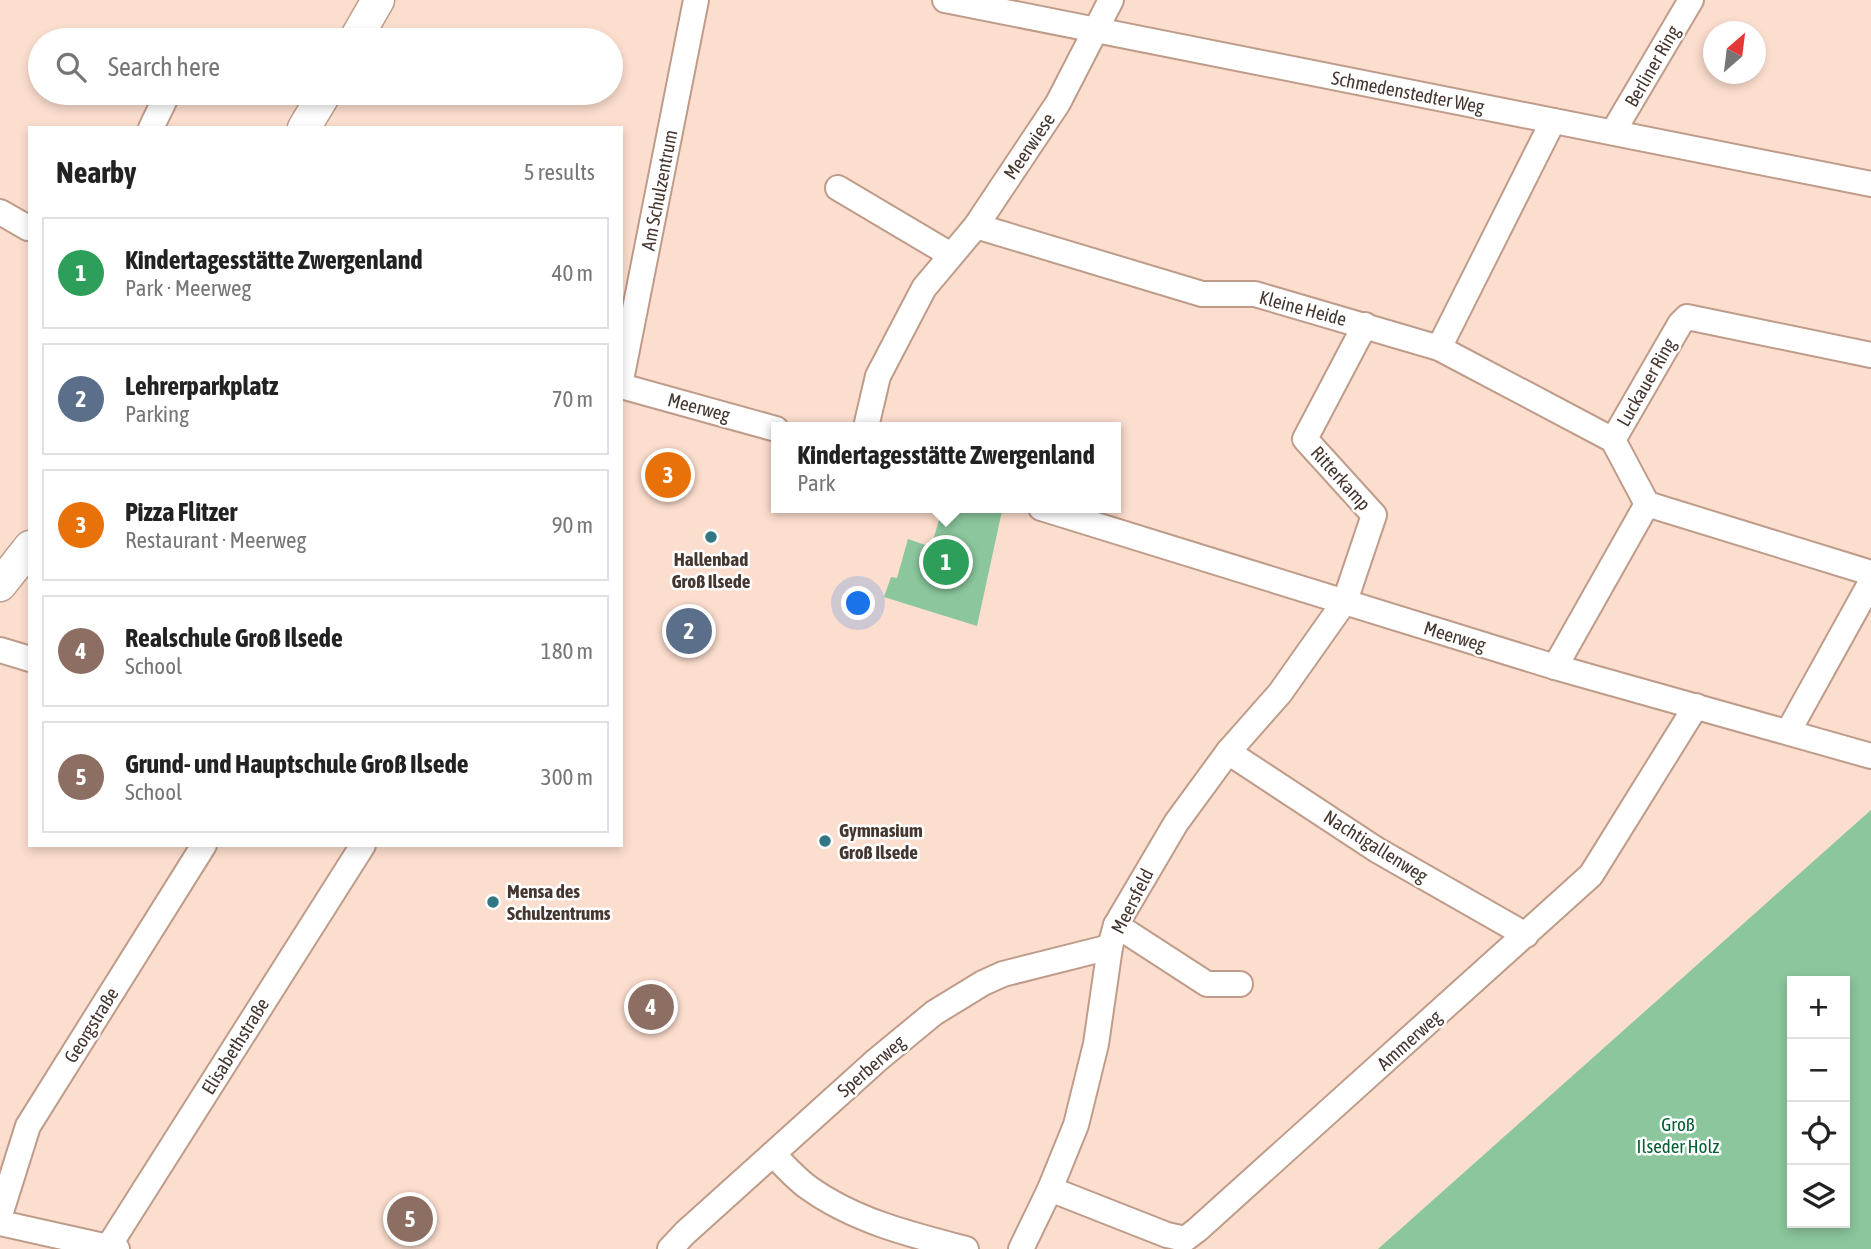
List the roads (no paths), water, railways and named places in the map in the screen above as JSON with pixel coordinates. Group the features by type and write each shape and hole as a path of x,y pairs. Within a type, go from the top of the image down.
{"main road":[{"path":"362,28 378,0"},
{"path":"305,126 318,105"},
{"path":"0,585 28,550"}],"street":[{"name":"Am Schulzentrum","path":"623,370 696,0"},
{"name":"Schmedenstedter Weg","path":"945,0 1871,184"},
{"path":"1094,28 1111,0"},
{"name":"Berliner Ring","path":"1614,132 1691,0"},
{"name":"Meerwiese","path":"867,422 878,376 924,288 976,226 1058,103 1094,28"},
{"path":"152,126 162,105"},
{"path":"1439,348 1553,121"},
{"path":"838,188 951,255"},
{"path":"0,212 28,227"},
{"name":"Kleine Heide","path":"976,226 1202,294 1255,294 1439,348 1613,440"},
{"path":"0,230 28,228"},
{"name":"Luckauer Ring","path":"1647,503 1613,440 1680,324 1687,317 1871,355"},
{"name":"Ritterkamp","path":"1345,601 1374,515 1305,439 1365,325"},
{"name":"Meerweg","path":"623,387 771,428"},
{"path":"1555,667 1647,503 1871,573"},
{"name":"Meerweg","path":"1057,513 1555,667 1871,756"},
{"path":"1788,732 1871,582"},
{"name":"Meersfeld","path":"1021,1249 1076,1125 1096,1044 1113,936 1164,841 1228,752 1280,693 1345,601"},
{"path":"0,650 28,658"},
{"name":"Ammerweg","path":"1049,1189 1190,1244 1197,1230 1591,874 1696,706"},
{"name":"Nachtigallenweg","path":"1228,752 1377,850 1526,935"},
{"name":"Georgstraße","path":"0,1215 28,1126 203,847"},
{"name":"Elisabethstraße","path":"110,1248 362,847"},
{"path":"1113,936 1207,984 1240,984"},
{"name":"Sperberweg","path":"670,1249 877,1060 934,1013 1003,974 1113,936"},
{"path":"773,1154 807,1187 838,1206 911,1234 966,1249"},
{"path":"0,1223 110,1248"}],"place":[{"name":"Pizza Flitzer","path":"668,475"},
{"name":"Hallenbad Groß Ilsede","path":"711,537"},
{"name":"Kindertagesstätte Zwergenland","path":"946,562"},
{"name":"Lehrerparkplatz","path":"689,631"},
{"name":"Gymnasium Groß Ilsede","path":"825,841"},
{"name":"Mensa des Schulzentrums","path":"493,902"},
{"name":"Realschule Groß Ilsede","path":"651,1007"},
{"name":"Grund- und Hauptschule Groß Ilsede","path":"410,1219"}],"park label":[{"name":"Groß Ilseder Holz","path":"1678,1135"}]}
